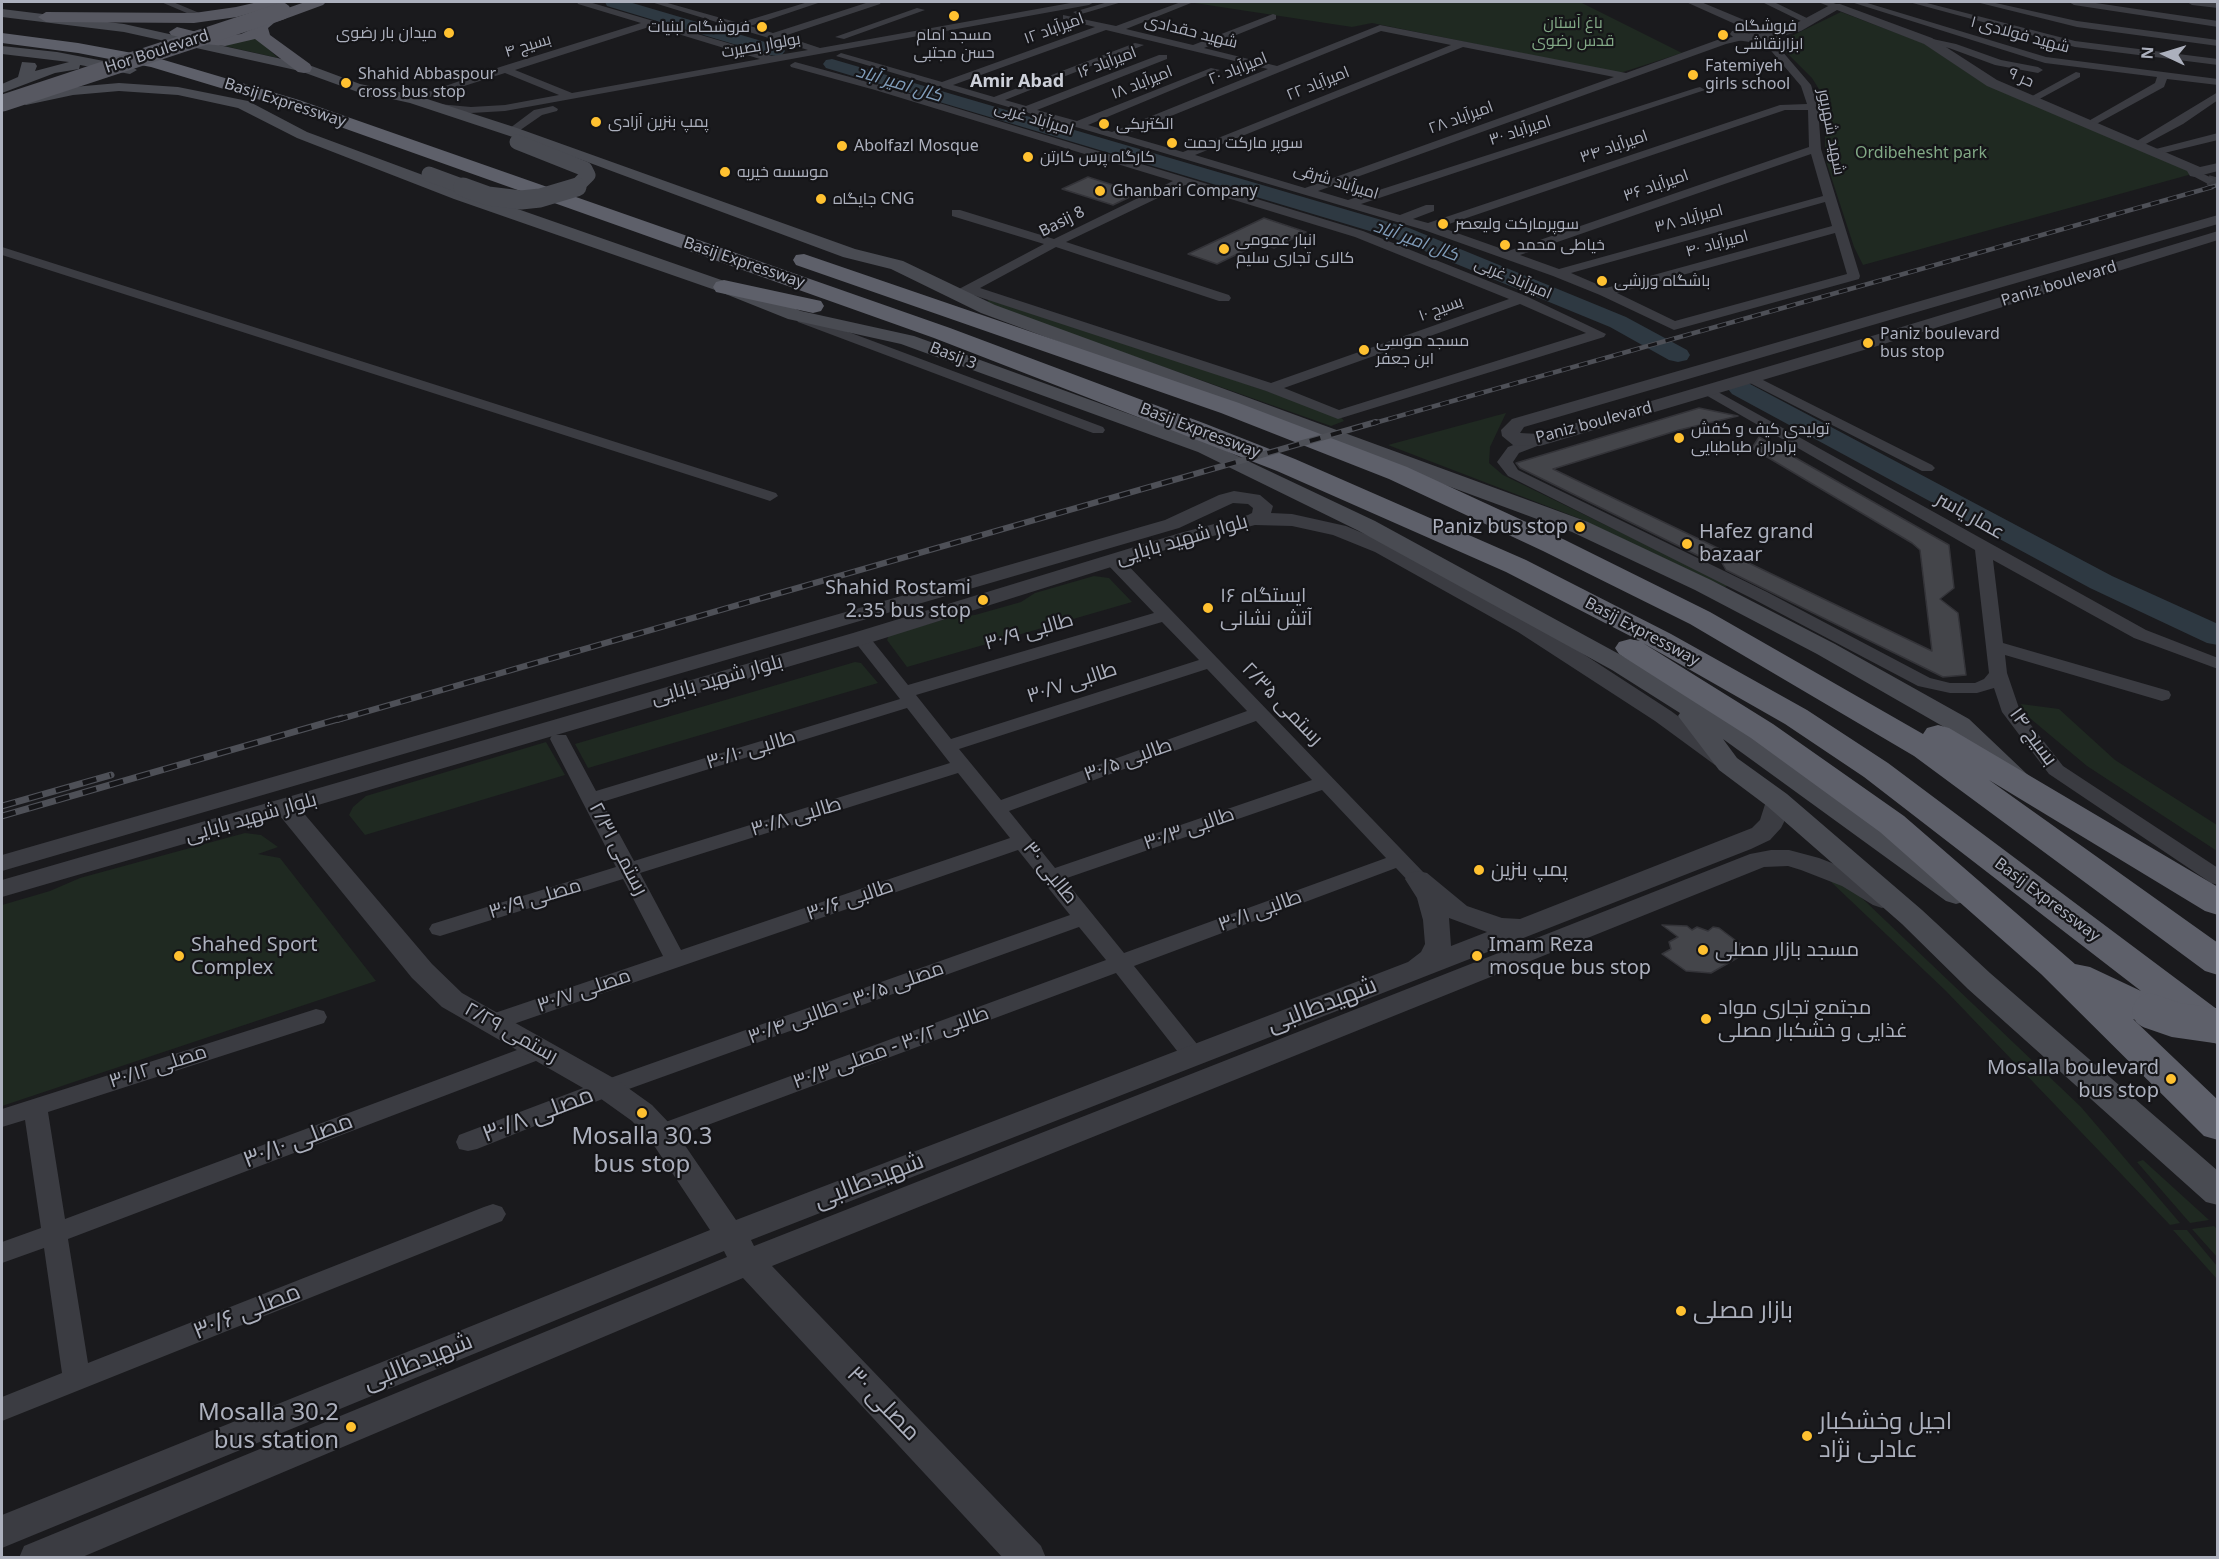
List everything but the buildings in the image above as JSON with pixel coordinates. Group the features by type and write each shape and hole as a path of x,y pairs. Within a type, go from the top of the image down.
{"highway":[{"name":"Basij Expressway","path":"2,25 106,38 183,52 385,114"},
{"name":"Basij Expressway","path":"2,38 78,48 154,62 293,104 942,333 1197,429 1359,496 1516,566 1660,640 1796,717 1876,770 2217,1028"},
{"path":"512,143 597,188"},
{"path":"849,253 965,300"},
{"name":"Basij Expressway","path":"788,255 965,300 1230,408 1398,473 1553,545 1700,618 1925,749 2217,962"},
{"path":"723,287 942,333"},
{"path":"1398,473 1619,555 1723,607 2217,903"},
{"path":"1359,496 1439,548 1638,652 1762,731 1892,824 2054,965 2217,1125"},
{"path":"2126,847 2140,867 2217,924"},
{"path":"2054,965 2150,1011 2176,1020 2217,1028"}],"main road":[{"name":"Hor Boulevard","path":"2,100 281,6 309,2"},
{"path":"304,68 262,37 260,27 268,20 318,2"},
{"path":"46,17 199,17 281,6"},
{"path":"2,13 124,28 304,68 409,108 577,164 585,169 588,175 573,189 540,198 520,200 488,196 243,104 131,71 57,56 2,52"},
{"path":"199,17 175,26 175,30 205,39 225,41 245,38 260,31"},
{"path":"2,52 30,66 24,80"},
{"path":"73,66 120,76 118,81 94,88 2,100 24,80 52,69 73,66"},
{"path":"94,88 149,87 243,104 302,135 450,191 723,287 795,315 907,340 1205,448 1367,526 1621,665 1678,699 1747,743 2054,965"},
{"path":"360,88 413,99 438,107 512,143 588,157 849,253"},
{"path":"965,300 1580,527 1702,585 1844,659 1960,725 2035,792"},
{"path":"1526,627 1678,699 1728,764 1777,800 1912,917 1979,981 2185,1161 2217,1192"},
{"path":"1844,659 1889,663 1898,690"}],"street":[{"path":"166,2 199,17"},
{"path":"581,2 771,59"},
{"path":"656,2 821,50 826,41 920,10"},
{"path":"741,26 816,2"},
{"path":"775,36 877,2"},
{"name":"بولوار بصیرت","path":"438,107 471,110 505,108 1089,2"},
{"name":"بولوار بصیرت","path":"512,143 538,112 1061,16 1117,2"},
{"path":"1767,2 1810,22"},
{"name":"شهید فولادی ۱","path":"1856,2 2045,60 2162,80 2217,82"},
{"path":"1914,2 2075,44 2217,62"},
{"path":"1981,2 2085,25 2217,43"},
{"path":"2074,2 2217,24"},
{"path":"2192,2 2217,5"},
{"path":"1117,29 1186,3"},
{"path":"1741,36 1744,30 1766,34 1797,28 1810,22 1827,3"},
{"name":"حر ۹","path":"1827,3 1928,41 1985,79 2193,168 2202,177 2217,167"},
{"name":"شهید شهریور","path":"1674,326 1854,276 1828,198 1815,149 1813,107 1806,85 1766,34 1688,4"},
{"name":"شهید شهریور","path":"1688,4 1741,36"},
{"name":"شهید حقدادی","path":"1061,16 1279,69"},
{"path":"1194,48 1273,17"},
{"path":"988,20 1000,27"},
{"name":"بسیج ۴","path":"413,99 652,23"},
{"name":"امیرآباد ۱۲","path":"944,85 1106,27"},
{"name":"امیرآباد ۲۰","path":"1116,134 1371,30 1380,28 1462,44"},
{"name":"امیرآباد ۲۸","path":"1307,190 1741,36"},
{"path":"1928,41 1952,46 1999,63 2076,75 2162,80"},
{"path":"1462,44 1626,76"},
{"name":"امیرآباد ۲۲","path":"1186,155 1462,44"},
{"path":"996,100 1138,45"},
{"name":"امیرآباد شرقی","path":"841,56 1116,134 1428,227 1558,273 1605,292 1674,326"},
{"name":"امیرآباد ۱۶","path":"1029,109 1163,57"},
{"name":"امیرآباد غربی","path":"795,65 879,88 1181,182 1359,234 1521,299 1599,334 1338,415 1271,388"},
{"path":"504,69 571,96"},
{"name":"امیرآباد ۱۸","path":"1080,124 1215,70"},
{"path":"2030,100 2076,75"},
{"path":"2089,124 2162,80"},
{"name":"امیرآباد ۳۰","path":"1350,203 1700,90"},
{"path":"2138,144 2178,122 2217,95"},
{"name":"امیرآباد ۳۴","path":"1428,227 1784,107 1813,107"},
{"path":"505,108 500,111 501,114 512,116 538,112"},
{"path":"2156,152 2217,136"},
{"name":"امیرآباد ۳۶","path":"1509,255 1815,149"},
{"name":"Basij 8","path":"965,300 1055,243 1181,182"},
{"name":"امیرآباد ۳۸","path":"1558,273 1828,198"},
{"path":"1401,219 1430,207"},
{"path":"956,213 1224,298"},
{"name":"Paniz boulevard","path":"2217,219 1518,423 1510,430 1511,436 1520,441 1540,440 1709,391 2217,235"},
{"name":"امیرآباد ۴۰","path":"1605,292 1838,228"},
{"path":"2,251 770,496"},
{"name":"بسیج ۱۰","path":"1271,388 1521,299"},
{"path":"965,300 1271,388"},
{"name":"Basij 3","path":"795,315 1098,430"},
{"path":"1808,339 1805,344 1812,350 1834,353"},
{"path":"1751,378 1927,468"},
{"name":"عمار یاسر","path":"1709,391 1983,548 2140,634 2217,664"},
{"path":"1540,440 1513,450 1504,462 1513,473 1924,682 1950,687 1977,687 1990,683 1998,673"},
{"name":"بلوار شهید بابایی","path":"2,863 1172,524 1226,499 1244,497 1259,502 1264,511 1255,519 1113,560 861,638 2,889"},
{"path":"1255,519 1292,520 1339,530 1382,548 1526,627 1663,716 1728,764"},
{"name":"بسیج ۱۴","path":"1983,548 1998,673 2011,712 2056,770 2217,878"},
{"name":"رستمی ۲/۳۵","path":"1113,560 1418,879"},
{"name":"طالبی ۳۰/۹","path":"908,697 1166,615"},
{"name":"طالبی ۳۰","path":"861,638 1193,1055"},
{"path":"1994,646 2162,695"},
{"name":"طالبی ۳۰/۷","path":"948,746 1210,662"},
{"name":"طالبی ۳۰/۱۰","path":"591,799 908,697"},
{"name":"طالبی ۳۰/۵","path":"997,808 1260,713"},
{"name":"رستمی ۲/۳۱","path":"559,739 676,960"},
{"name":"طالبی ۳۰/۸","path":"629,870 963,765"},
{"name":"طالبی ۳۰/۳","path":"1052,876 1326,783"},
{"path":"1777,800 1772,822 1750,851 1771,858 1789,858 1810,864 1851,880 1912,917"},
{"name":"رستمی ۲/۲۹","path":"286,807 422,971 452,1000 608,1088 642,1113 661,1133 739,1249"},
{"name":"طالبی ۳۰/۶","path":"676,960 1023,841"},
{"name":"شهیدطالبی","path":"37,1557 739,1249 952,1149 1193,1055 1364,1003 1412,971 1521,928 1750,851"},
{"name":"شهیدطالبی","path":"2,1532 739,1249 968,1174 1364,1003 1750,851"},
{"name":"طالبی ۳۰/۱","path":"1121,962 1399,860"},
{"name":"مصلی ۳۰/۹","path":"440,929 629,870"},
{"path":"1418,879 1458,912 1500,927 1521,928"},
{"path":"1412,971 1432,958 1438,944 1436,920 1430,898 1418,879"},
{"name":"مصلی ۳۰/۵ - طالبی ۳۰/۴","path":"608,1088 1085,917"},
{"name":"مصلی ۳۰/۷","path":"491,1023 676,960"},
{"name":"طالبی ۳۰/۲ - مصلی ۳۰/۳","path":"661,1133 1121,962"},
{"name":"مصلی ۳۰/۱۲","path":"2,1118 316,1017"},
{"name":"مصلی ۳۰/۱۰","path":"2,1253 541,1050"},
{"name":"مصلی ۳۰/۸","path":"468,1142 608,1088"},
{"path":"35,1107 76,1380"},
{"path":"952,1149 968,1174"},
{"name":"مصلی ۳۰/۶","path":"2,1409 493,1214"},
{"name":"مصلی ۳۰","path":"739,1249 1028,1557"}],"green space":[{"name":"باغ آستان قدس رضوی","path":"1188,2 1580,2 1682,53 1620,73 1372,23 1352,27"},
{"name":"Ordibehesht park","path":"1841,12 1923,43 1977,79 2184,168 2192,174 1863,265 1854,247 1825,158 1825,109 1822,94 1812,78 1777,43"},
{"path":"256,38 278,58 216,44"},
{"path":"987,296 1340,416 1344,421 1331,426 994,307 989,305"},
{"path":"1506,413 1490,447 1489,463 1503,475 1729,585 1725,587 1578,518 1388,445"},
{"path":"1094,576 1109,578 1132,602 907,667 887,640 889,635 953,617 975,615 1021,602 1035,593"},
{"path":"855,662 861,663 878,683 588,768 575,744"},
{"path":"2021,704 2059,709 2115,760 2217,825 2217,851 2087,766 2025,714"},
{"path":"546,742 565,775 365,835 349,815 353,807 366,796"},
{"name":"Shahed Sport Complex","path":"245,833 261,835 278,847 258,854 280,858 376,981 2,1106 2,905 50,891 80,878"},
{"path":"1829,880 1844,881 2081,1107 2180,1223 2170,1225 1946,991"},
{"path":"2143,1160 2209,1220 2190,1223 2137,1162"},
{"path":"2214,1226 2217,1229 2217,1257 2192,1229"},
{"path":"2173,1230 2187,1230 2217,1266 2217,1279"}],"waterway":[{"name":"کال امیر آباد","path":"613,2 776,51"},
{"name":"کال امیر آباد","path":"832,64 1401,233 1618,322 1678,355"},
{"path":"1741,389 2101,582 2218,636"}],"tunnel":[{"path":"2208,180 2218,183"}],"railway":[{"path":"2207,188 2218,185"},
{"path":"1371,424 2212,187"},
{"path":"337,720 1376,422"},
{"path":"2,816 342,718"},
{"path":"2,806 111,775"}],"place":[{"name":"مسجد امام حسن مجتبی","path":"954,16"},
{"name":"فروشگاه لبنیات","path":"762,27"},
{"name":"میدان بار رضوی","path":"449,33"},
{"name":"فروشگاه ابزارنقاشی","path":"1723,35"},
{"name":"Fatemiyeh girls school","path":"1693,75"},
{"name":"Shahid Abbaspour cross bus stop","path":"346,83"},
{"name":"پمپ بنزین آزادی","path":"596,122"},
{"name":"الکتریکی","path":"1104,124"},
{"name":"سوپر مارکت رحمت","path":"1172,143"},
{"name":"Abolfazl Mosque","path":"842,146"},
{"name":"کارگاه پرس کارتن","path":"1028,157"},
{"name":"موسسه خیریه","path":"725,172"},
{"name":"Ghanbari Company","path":"1100,191"},
{"name":"جایگاه CNG","path":"821,199"},
{"name":"سوپرمارکت ولیعصر","path":"1443,224"},
{"name":"خیاطی محمد","path":"1505,245"},
{"name":"انبار عمومی کالای تجاری سلیم","path":"1224,249"},
{"name":"باشگاه ورزشی","path":"1602,281"},
{"name":"Paniz boulevard bus stop","path":"1868,343"},
{"name":"مسجد موسی ابن جعفر","path":"1364,350"},
{"name":"تولیدی کیف و کفش برادران طباطبایی","path":"1679,438"},
{"name":"Paniz bus stop","path":"1580,527"},
{"name":"Hafez grand bazaar","path":"1687,544"},
{"name":"Shahid Rostami 2.35 bus stop","path":"983,600"},
{"name":"ایستگاه ۱۶ آتش نشانی","path":"1208,608"},
{"name":"پمپ بنزین","path":"1479,870"},
{"name":"مسجد بازار مصلی","path":"1703,950"},
{"name":"Shahed Sport Complex","path":"179,956"},
{"name":"Imam Reza mosque bus stop","path":"1477,956"},
{"name":"مجتمع تجاری مواد غذایی و خشکبار مصلی","path":"1706,1019"},
{"name":"Mosalla boulevard bus stop","path":"2171,1079"},
{"name":"Mosalla 30.3 bus stop","path":"642,1113"},
{"name":"بازار مصلى","path":"1681,1311"},
{"name":"Mosalla 30.2 bus station","path":"351,1427"},
{"name":"اجیل وخشکبار عادلی نژاد","path":"1807,1436"}],"district":[{"name":"Amir Abad","path":"1017,82"}]}
